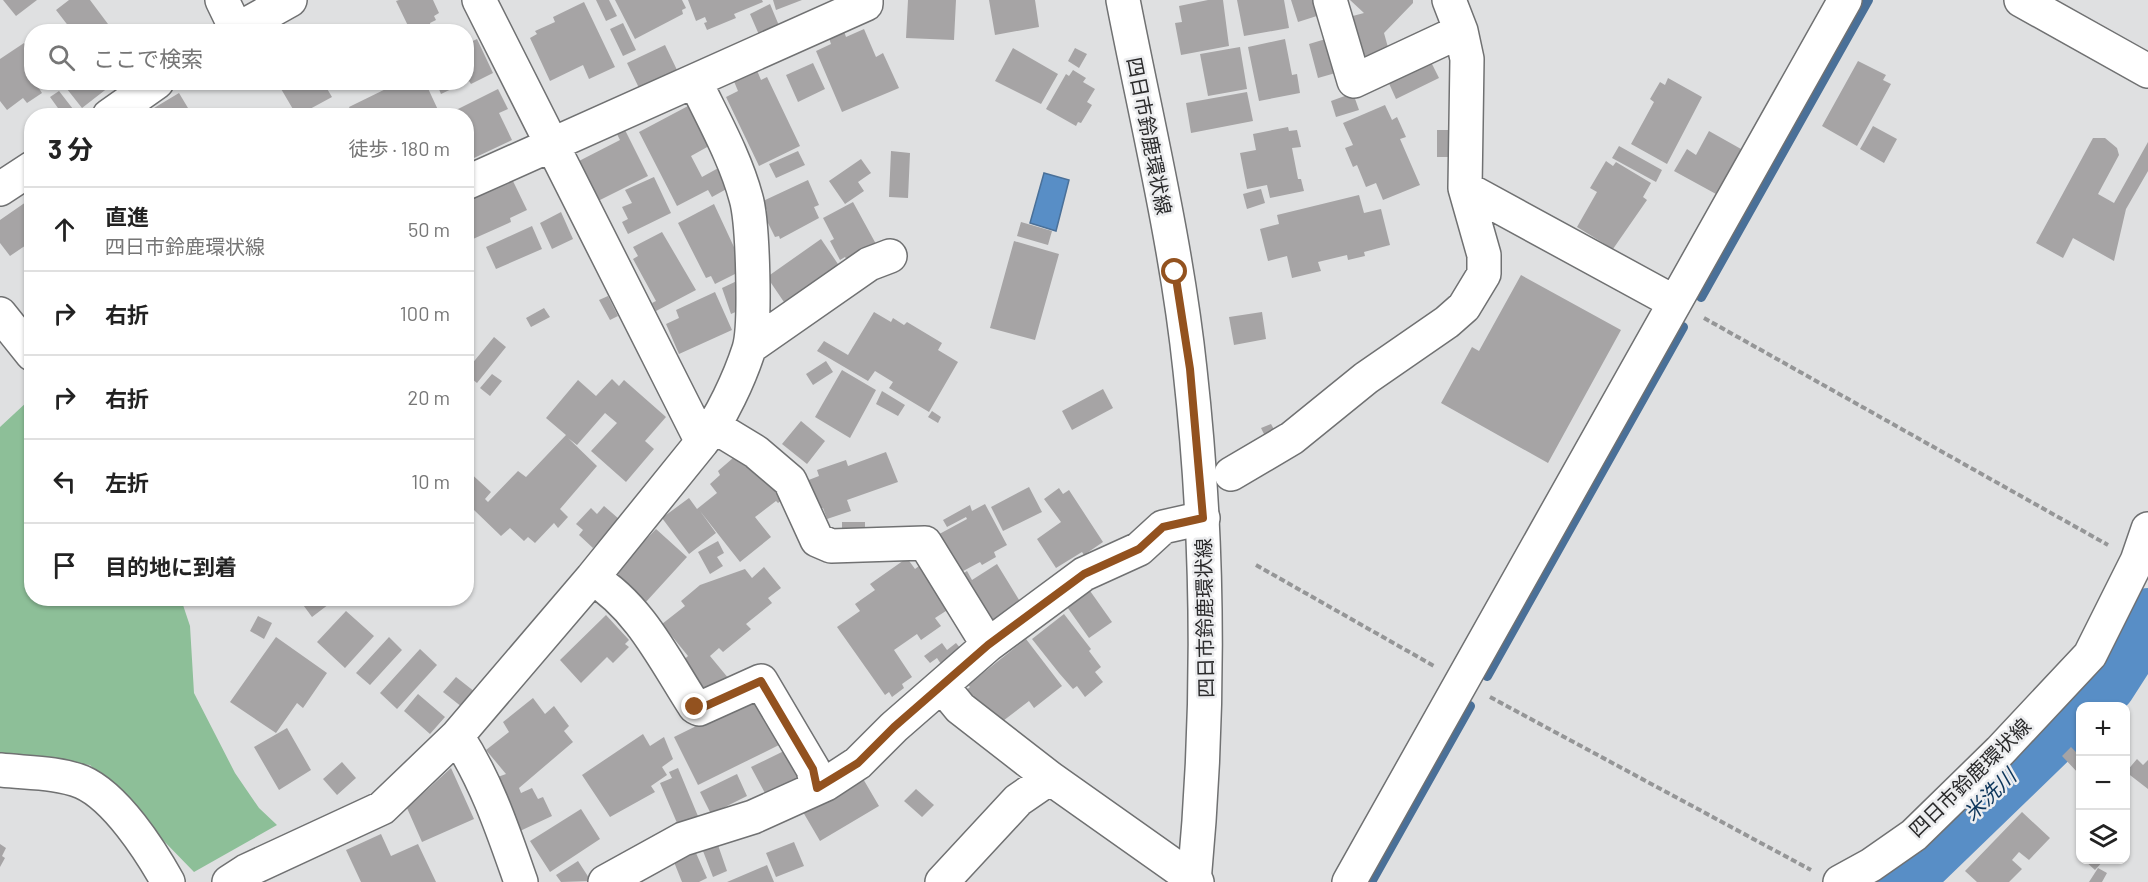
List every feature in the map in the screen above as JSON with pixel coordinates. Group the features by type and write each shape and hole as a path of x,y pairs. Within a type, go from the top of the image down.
{"street":[{"path":"222,0 232,24"},
{"path":"246,24 290,0"},
{"path":"479,0 550,146 708,435 756,452 790,481 817,540 831,546 925,543 988,645"},
{"path":"474,179 866,4 866,0"},
{"name":"四日市鈴鹿環状線","path":"1123,0 1175,272 1190,369 1203,518 1206,717 1195,881"},
{"path":"1329,0 1354,81 1461,31"},
{"path":"1231,474 1292,438 1366,378 1448,322 1464,307 1484,274 1484,255 1465,188 1467,59 1461,31 1449,0"},
{"path":"1349,882 1845,0"},
{"path":"2021,0 2148,70"},
{"path":"229,882 246,871 382,808 458,736 592,578 708,435 750,347 752,277 747,202 740,178 695,81"},
{"path":"120,108 145,90"},
{"path":"0,189 24,173"},
{"path":"1465,188 1674,302"},
{"path":"750,347 869,264 890,256"},
{"path":"0,314 24,344"},
{"path":"605,882 683,839 753,817 817,788 858,763 894,727 988,645 1084,574 1139,549 1163,527 1203,518"},
{"name":"四日市鈴鹿環状線","path":"1826,876 1871,865 1914,835 2053,695 2090,655 2137,561 2148,529"},
{"path":"592,578 614,591 640,622 695,707 699,709 761,681 813,769 817,788"},
{"path":"942,686 960,708 1050,778 1195,881"},
{"path":"458,736 474,761 496,811 521,882"},
{"path":"0,770 62,777 93,789 141,840 168,882"},
{"path":"942,882 1018,800 1050,778"}],"path":[{"path":"1674,302 2137,561"},
{"path":"1256,565 1461,681 1826,876"}],"green space":[{"path":"24,405 24,606 183,606 190,626 194,693 235,773 259,808 277,825 194,872 90,765 0,754 0,427"}],"water":[{"path":"1044,173 1069,180 1056,231 1030,223"}],"building":[{"path":"3,0 37,0 16,16"},
{"path":"69,0 90,0 108,24 67,24 56,10"},
{"path":"433,0 439,13 434,16 436,20 430,24 407,24 396,1"},
{"path":"596,0 609,0 617,16 606,21"},
{"path":"615,0 682,0 686,8 682,10 683,14 635,39"},
{"path":"688,0 762,0 763,2 734,14 736,18 707,30 704,23 707,22 705,17 696,21"},
{"path":"773,0 802,0 776,10"},
{"path":"908,0 956,0 954,40 906,38"},
{"path":"989,0 1035,0 1039,27 995,35"},
{"path":"1208,0 1223,0 1229,46 1181,55 1175,23 1182,22 1179,6"},
{"path":"1237,0 1284,0 1289,28 1244,36"},
{"path":"1291,0 1315,0 1320,15 1298,22"},
{"path":"1350,0 1413,0 1413,3 1384,33 1389,51 1362,58 1349,17 1364,13"},
{"path":"584,2 615,67 589,79 583,65 550,81 530,38 537,34 535,31 555,22 553,17"},
{"path":"770,4 780,28 760,37 750,14"},
{"path":"623,23 636,50 623,56 610,29"},
{"path":"864,29 876,57 883,53 899,88 842,112 816,51 831,44 829,38 844,31 846,37"},
{"path":"1329,38 1339,72 1318,78 1309,44"},
{"path":"477,39 493,73 474,82 474,40"},
{"path":"1285,39 1292,75 1297,74 1300,93 1259,101 1248,47"},
{"path":"24,43 24,90 40,90 42,93 27,103 23,98 7,110 0,101 0,59"},
{"path":"665,45 677,70 639,88 627,63"},
{"path":"1240,47 1247,89 1208,96 1200,54"},
{"path":"1013,48 1058,74 1041,104 995,81"},
{"path":"1075,48 1087,54 1079,68 1068,61"},
{"path":"1429,58 1439,78 1396,99 1387,79"},
{"path":"1858,61 1886,75 1883,80 1891,84 1857,146 1822,126"},
{"path":"813,63 825,89 798,102 786,75"},
{"path":"756,68 761,80 767,77 800,146 759,166 726,97 738,91 733,79"},
{"path":"1073,70 1086,78 1083,82 1095,89 1087,102 1092,105 1081,123 1078,122 1076,126 1046,109 1066,74 1069,76"},
{"path":"1668,78 1702,97 1667,164 1631,144 1654,102 1650,99 1660,82 1665,85"},
{"path":"498,89 508,109 499,113 512,140 474,158 474,108 460,108"},
{"path":"68,90 105,90 82,108"},
{"path":"282,90 328,90 332,97 312,108 292,108"},
{"path":"384,90 429,90 437,108 349,108"},
{"path":"59,91 72,108 58,108 50,97"},
{"path":"1247,92 1253,121 1191,133 1186,103"},
{"path":"179,93 188,108 154,108"},
{"path":"1353,93 1359,110 1336,117 1331,101"},
{"path":"1385,105 1392,120 1397,117 1406,137 1400,139 1420,185 1383,200 1376,183 1366,187 1357,165 1353,167 1345,148 1353,145 1343,123"},
{"path":"688,106 709,146 691,156 702,177 722,166 732,186 712,197 708,190 677,206 639,132"},
{"path":"1873,126 1897,139 1884,163 1860,149"},
{"path":"1288,127 1289,131 1297,130 1301,147 1292,148 1298,179 1301,179 1304,191 1270,198 1267,185 1247,189 1240,153 1256,150 1253,134"},
{"path":"625,130 648,176 598,201 579,161 620,140 617,134"},
{"path":"1437,130 1452,130 1453,157 1437,157"},
{"path":"1709,131 1741,149 1716,194 1674,171 1687,149 1696,155"},
{"path":"2093,138 2105,138 2117,148 2119,155 2098,194 2114,203 2148,142 2148,171 2126,209 2114,261 2073,238 2063,258 2036,243"},
{"path":"1619,146 1662,170 1656,182 1612,158"},
{"path":"798,151 805,165 776,178 769,164"},
{"path":"891,151 910,153 908,198 889,197"},
{"path":"861,159 871,173 858,182 864,191 845,204 829,181"},
{"path":"1606,161 1613,166 1616,162 1651,183 1643,197 1647,200 1613,249 1577,227 1597,192 1590,188"},
{"path":"654,177 671,213 628,234 622,222 628,219 622,207 632,203 625,190"},
{"path":"512,179 527,210 510,218 511,222 474,239 474,197"},
{"path":"808,180 819,205 814,207 819,218 780,239 779,236 775,237 763,213 767,211 763,201"},
{"path":"1261,189 1265,203 1247,209 1243,194"},
{"path":"1359,195 1364,213 1381,209 1390,245 1364,252 1365,256 1348,260 1347,255 1318,262 1321,271 1292,278 1287,256 1268,261 1260,229 1279,224 1277,215"},
{"path":"853,202 876,244 847,260 845,257 840,260 830,241 834,239 823,218"},
{"path":"24,203 24,246 10,256 0,243 0,220"},
{"path":"714,204 740,260 741,271 715,284 711,276 706,278 678,223"},
{"path":"561,212 573,239 552,249 540,223"},
{"path":"1021,222 1052,231 1048,245 1017,236"},
{"path":"532,226 542,249 496,269 486,247"},
{"path":"662,232 696,290 656,311 652,303 656,301 633,259 638,256 633,247"},
{"path":"821,239 840,267 786,305 767,277"},
{"path":"1014,241 1059,254 1035,340 990,328"},
{"path":"1521,275 1621,330 1548,463 1441,403 1472,347 1479,351"},
{"path":"739,280 740,310 731,314 722,288"},
{"path":"715,292 732,330 679,354 666,324 679,318 676,310"},
{"path":"608,296 618,316 610,320 599,300"},
{"path":"544,308 550,317 531,327 526,318"},
{"path":"874,312 891,322 893,318 904,325 907,322 942,343 938,350 958,362 929,412 889,388 893,382 875,371 868,381 817,351 824,341 848,355"},
{"path":"1262,312 1266,339 1234,345 1229,317"},
{"path":"494,337 506,347 477,383 474,381 474,361"},
{"path":"826,361 833,372 813,385 806,374"},
{"path":"842,370 876,390 850,438 815,417"},
{"path":"492,374 502,381 490,396 480,388"},
{"path":"612,379 619,386 624,380 666,417 645,441 654,449 626,482 591,451 617,423 605,413 577,445 568,438 597,466 560,509 568,517 558,528 554,523 535,543 528,537 524,541 510,528 501,536 474,510 474,476 491,492 485,499 488,502 518,471 526,477 566,435 546,418 578,380 596,396"},
{"path":"1103,389 1113,408 1072,430 1062,411"},
{"path":"882,391 905,405 898,416 876,404"},
{"path":"932,411 941,417 938,423 928,417"},
{"path":"801,421 825,441 807,464 782,444"},
{"path":"1271,424 1276,433 1266,438 1261,428"},
{"path":"886,452 898,482 847,500 851,511 827,519 823,508 815,511 806,481 819,476 817,470 846,460 848,466"},
{"path":"733,458 769,481 786,497 778,503 776,501 755,517 771,537 740,562 700,511 716,533 689,554 662,518 689,498 697,509 717,493 710,484 720,475 718,471"},
{"path":"1029,487 1042,512 1003,531 991,507"},
{"path":"1059,488 1063,494 1069,490 1103,542 1084,555 1082,552 1056,568 1037,539 1061,522 1044,499"},
{"path":"985,504 1007,545 994,552 996,557 982,565 980,562 952,577 932,538 967,519 966,517 947,527 943,520 970,505 972,511"},
{"path":"604,506 619,519 593,548 579,535 583,530 576,524 591,508 597,514"},
{"path":"842,522 865,522 865,536 842,535"},
{"path":"656,529 687,557 645,603 614,573"},
{"path":"718,541 724,553 717,557 723,566 710,574 698,552"},
{"path":"907,558 915,569 919,566 949,609 935,618 941,626 921,640 917,634 894,650 912,677 902,684 904,688 892,697 889,692 885,695 837,627 860,611 855,604 875,590 870,584"},
{"path":"997,564 1024,608 991,634 956,578 967,571 972,580"},
{"path":"764,567 781,588 768,598 772,603 746,624 751,629 723,652 719,648 710,656 729,679 708,697 680,663 688,656 662,624 685,606 681,601 700,585 745,569 752,578"},
{"path":"1088,588 1112,622 1089,638 1065,604"},
{"path":"304,606 326,606 312,617"},
{"path":"346,611 374,636 345,668 317,642"},
{"path":"1064,614 1091,649 1089,651 1101,667 1095,672 1103,682 1085,697 1077,686 1073,689 1032,639"},
{"path":"606,615 629,640 625,644 629,647 613,663 607,657 581,683 560,660"},
{"path":"258,616 272,623 264,639 250,631"},
{"path":"276,637 327,673 303,708 297,703 276,733 230,702"},
{"path":"389,637 402,650 370,685 356,673"},
{"path":"1026,639 1062,686 1034,708 1029,701 999,724 964,692 970,687 968,685"},
{"path":"942,643 947,650 956,643 961,649 941,664 937,658 930,663 924,656"},
{"path":"420,649 437,665 397,709 380,693"},
{"path":"456,677 475,692 462,707 443,692"},
{"path":"418,694 445,717 430,734 404,711"},
{"path":"759,695 783,743 698,785 674,737"},
{"path":"533,698 545,714 554,706 569,726 564,731 573,742 519,788 521,793 532,788 538,799 543,797 552,816 520,831 495,778 506,774 486,750 509,732 503,722"},
{"path":"287,728 311,770 279,790 254,747"},
{"path":"643,734 650,746 664,737 673,759 662,767 667,775 651,786 655,792 610,817 582,775"},
{"path":"2071,747 2076,752 2076,771 2062,756"},
{"path":"786,750 800,778 766,795 751,767"},
{"path":"2137,759 2143,765 2148,760 2148,789 2130,775 2130,767"},
{"path":"342,762 356,778 337,795 323,779"},
{"path":"451,768 474,819 422,842 407,808"},
{"path":"678,768 700,821 680,830 660,783 672,778 669,772"},
{"path":"737,774 747,796 711,814 700,792"},
{"path":"862,777 879,806 820,841 803,812"},
{"path":"916,789 934,805 922,817 904,801"},
{"path":"581,809 600,839 550,872 530,841"},
{"path":"2022,812 2050,838 2029,860 2019,852 2012,860 2022,869 2009,882 1977,882 1965,871"},
{"path":"381,834 391,856 418,844 436,882 361,882 346,850"},
{"path":"794,842 804,866 776,877 766,853"},
{"path":"0,844 6,848 2,856 5,858 0,867"},
{"path":"718,845 727,871 713,877 703,851"},
{"path":"696,853 707,878 699,882 682,882 674,862"},
{"path":"578,861 591,881 561,882 556,875"},
{"path":"2088,864 2100,864 2095,870"},
{"path":"767,865 774,882 727,882"},
{"path":"2098,868 2107,873 2102,882 2089,882"}],"waterway":[{"path":"1701,297 1868,0"},
{"path":"1487,676 1683,327"},
{"name":"米洗川","path":"2086,702 2106,684 2148,618"},
{"path":"1371,882 1470,706"},
{"name":"米洗川","path":"1900,882 2076,712"}],"route":[{"path":"695,707 699,709 761,681 813,769 817,788 858,763 894,727 988,645 1084,574 1139,549 1163,527 1203,518 1190,369 1175,272"}]}
